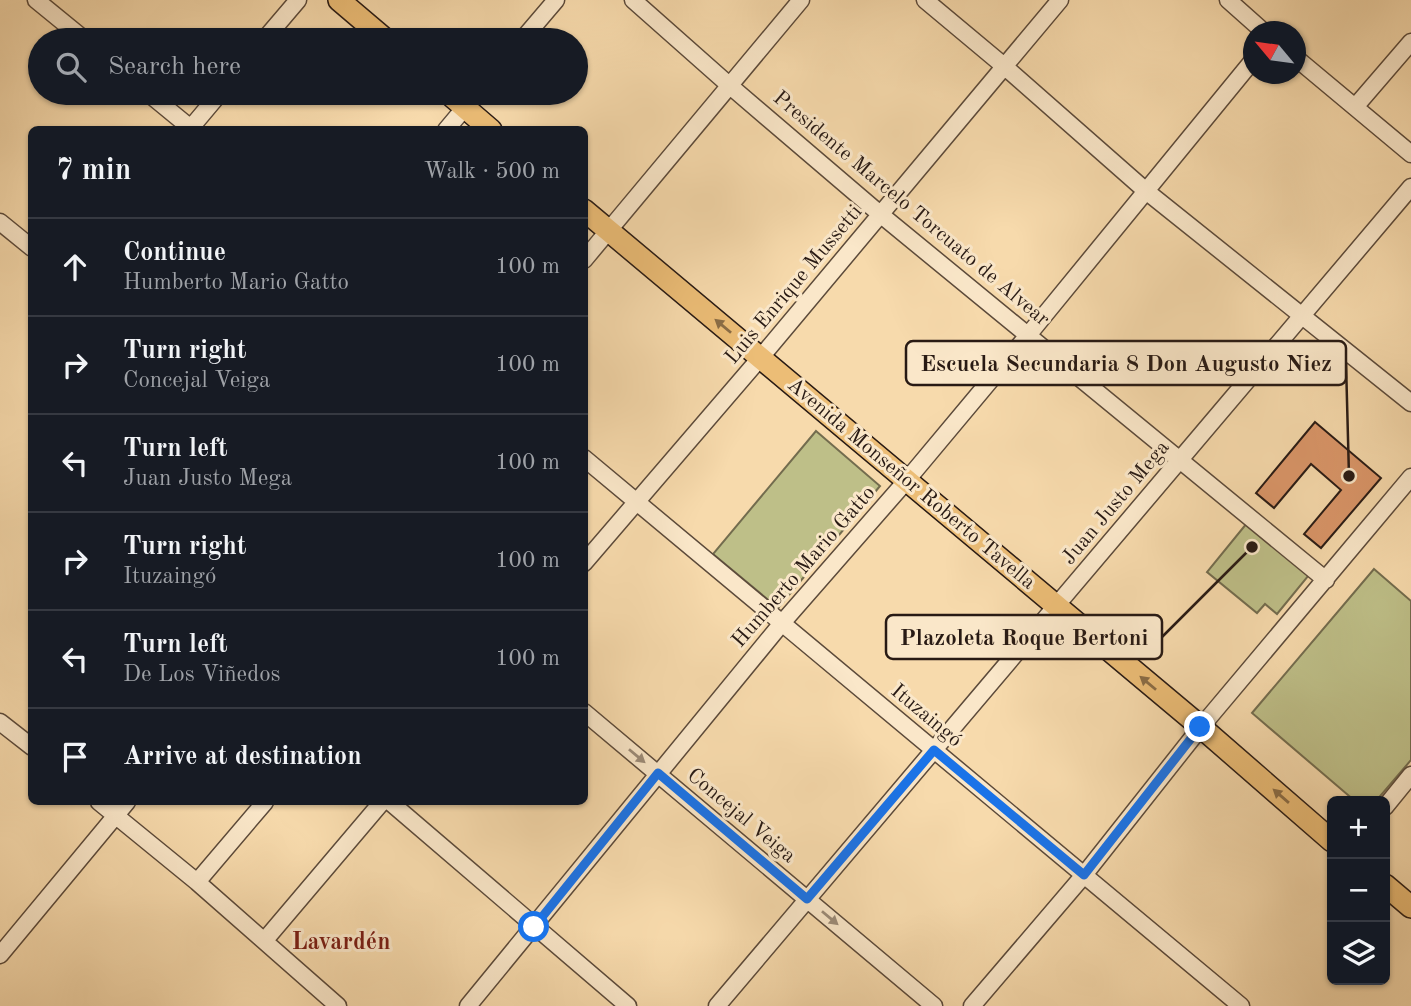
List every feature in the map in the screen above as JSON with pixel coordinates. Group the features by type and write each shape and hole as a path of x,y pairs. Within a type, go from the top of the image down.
{"main road":[{"path":"340,0 372,28"},
{"path":"474,105 488,126"},
{"name":"Avenida Monseñor Roberto Tavella","path":"588,213 1327,837"},
{"path":"1390,889 1411,907"}],"street":[{"path":"36,0 70,28"},
{"path":"274,28 298,0"},
{"path":"532,28 555,0"},
{"name":"Presidente Marcelo Torcuato de Alvear","path":"633,0 880,214 1326,580"},
{"path":"588,256 801,0"},
{"path":"925,0 1146,191 1411,403"},
{"name":"Luis Enrique Mussetti","path":"588,558 761,357 1060,0"},
{"path":"1228,0 1252,21"},
{"path":"1355,107 1411,42"},
{"path":"1306,66 1411,154"},
{"name":"Humberto Mario Gatto","path":"468,1006 782,623 907,480 1243,72"},
{"path":"162,105 187,126"},
{"path":"193,126 210,105"},
{"path":"449,126 467,105"},
{"name":"Juan Justo Mega","path":"717,1006 1411,187"},
{"path":"0,222 28,245"},
{"name":"Ituzaingó","path":"588,461 1241,1006"},
{"path":"972,1006 1084,875 1200,727 1411,477"},
{"name":"Concejal Veiga","path":"588,715 934,1006"},
{"path":"0,722 28,744"},
{"path":"1390,801 1411,775"},
{"path":"103,805 265,940 338,1006"},
{"path":"0,955 124,805"},
{"path":"197,882 262,805"},
{"path":"265,940 379,805"},
{"path":"393,805 628,1006"}],"green space":[{"path":"816,431 880,486 778,608 713,554"},
{"path":"1247,523 1309,575 1277,614 1265,604 1257,613 1207,572"},
{"path":"1374,569 1411,601 1411,760 1380,796 1349,796 1252,713"}],"building":[{"path":"1315,422 1381,478 1321,548 1304,534 1341,490 1311,464 1274,508 1256,493"}],"place":[{"name":"Escuela Secundaria 8 Don Augusto Niez","path":"1349,476"},
{"name":"Plazoleta Roque Bertoni","path":"1252,547"}],"district":[{"name":"Lavardén","path":"341,943"}],"route":[{"path":"534,927 658,773 807,899 934,750 1084,875 1200,727"}]}
